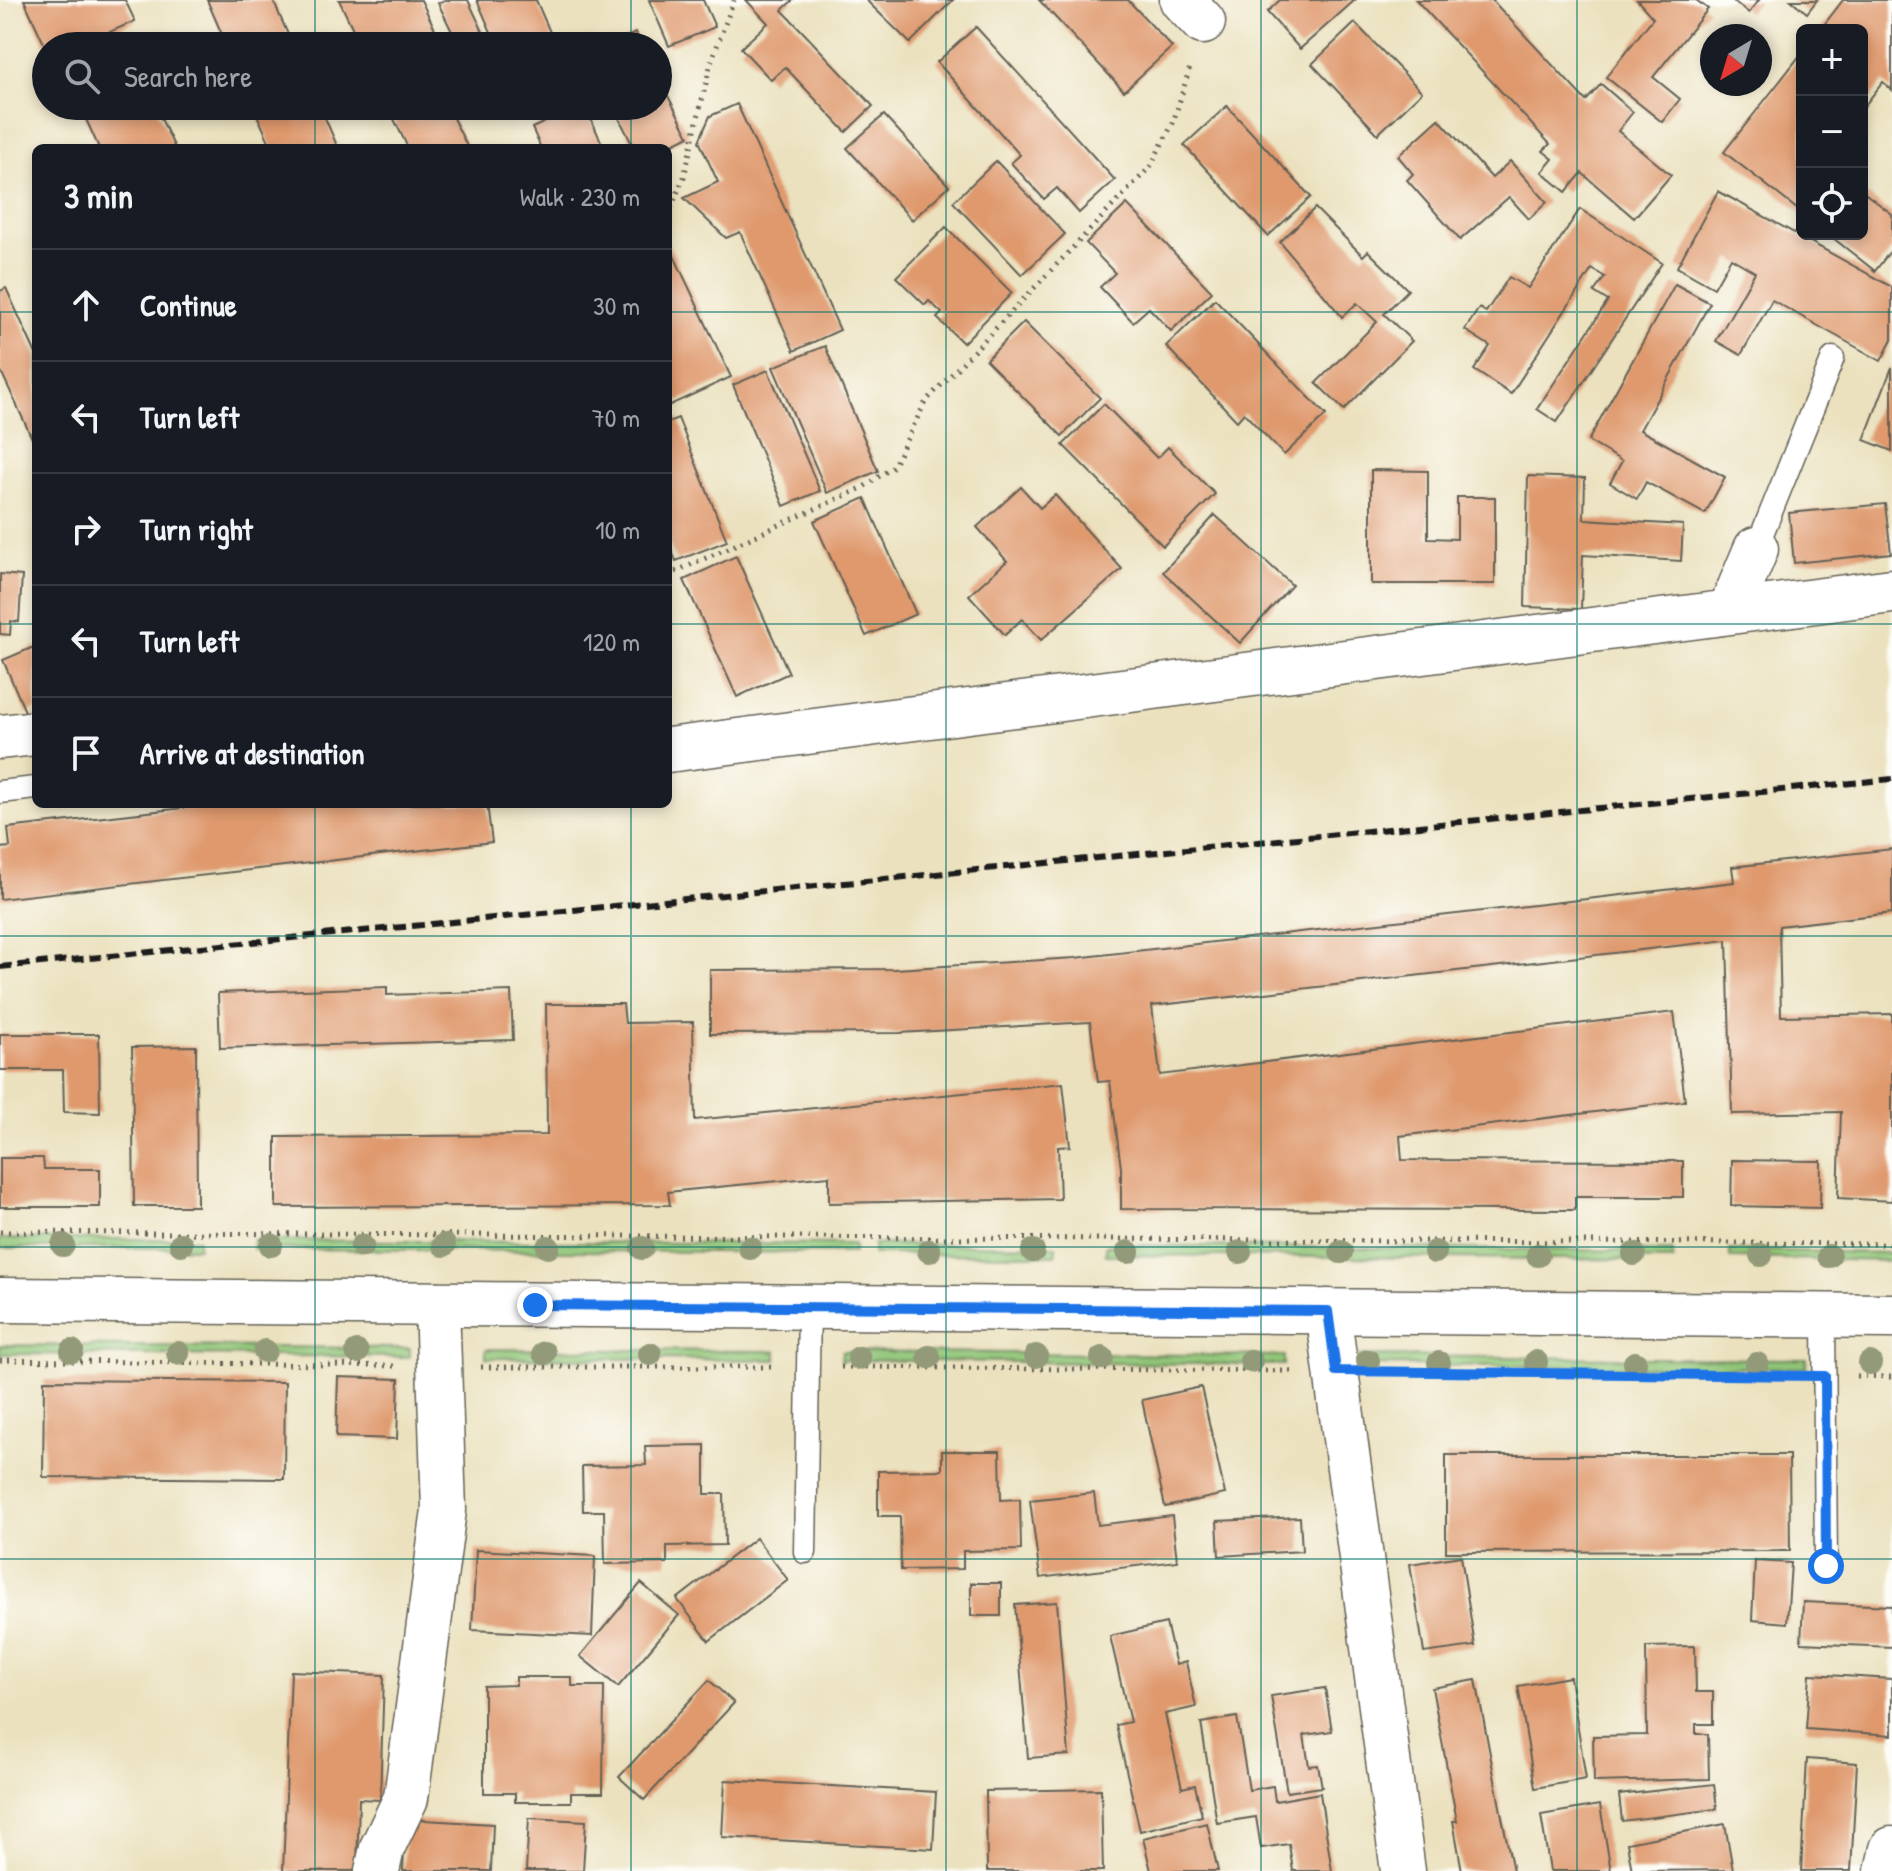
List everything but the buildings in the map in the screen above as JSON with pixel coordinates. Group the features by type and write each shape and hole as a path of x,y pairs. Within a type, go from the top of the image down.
{"street":[{"path":"1730,611 1756,549"},
{"path":"672,749 1892,591"},
{"path":"0,737 32,733"},
{"path":"0,1300 1892,1316"},
{"path":"377,1871 382,1848 406,1798 444,1510 437,1304"},
{"path":"1328,1311 1403,1871"},
{"path":"1887,1871 1892,1849"}],"lane":[{"path":"1756,549 1833,358"},
{"path":"0,792 32,788"},
{"path":"805,1552 809,1307"},
{"path":"1824,1315 1826,1566"}],"path":[{"path":"672,206 684,177 711,62 734,0"},
{"path":"672,573 862,488 893,467 926,401 1150,167 1173,123 1193,11"},
{"path":"0,1232 1892,1244"},
{"path":"0,1360 1892,1377"}],"green space":[{"path":"0,1239 198,1239 198,1248 0,1248"},
{"path":"253,1240 854,1244 854,1253 253,1249"},
{"path":"873,1244 1056,1246 1056,1255 873,1254"},
{"path":"1106,1245 1673,1251 1673,1260 1106,1255"},
{"path":"1730,1250 1892,1253 1892,1261 1730,1258"},
{"path":"0,1345 410,1348 410,1357 0,1354"},
{"path":"486,1349 776,1351 776,1360 486,1358"},
{"path":"842,1351 1284,1356 1284,1365 841,1360"},
{"path":"1349,1356 1807,1359 1806,1368 1349,1365"}],"railway":[{"path":"0,967 1892,779"}],"route":[{"path":"535,1305 1328,1311 1336,1371 1825,1376 1826,1566"}]}
